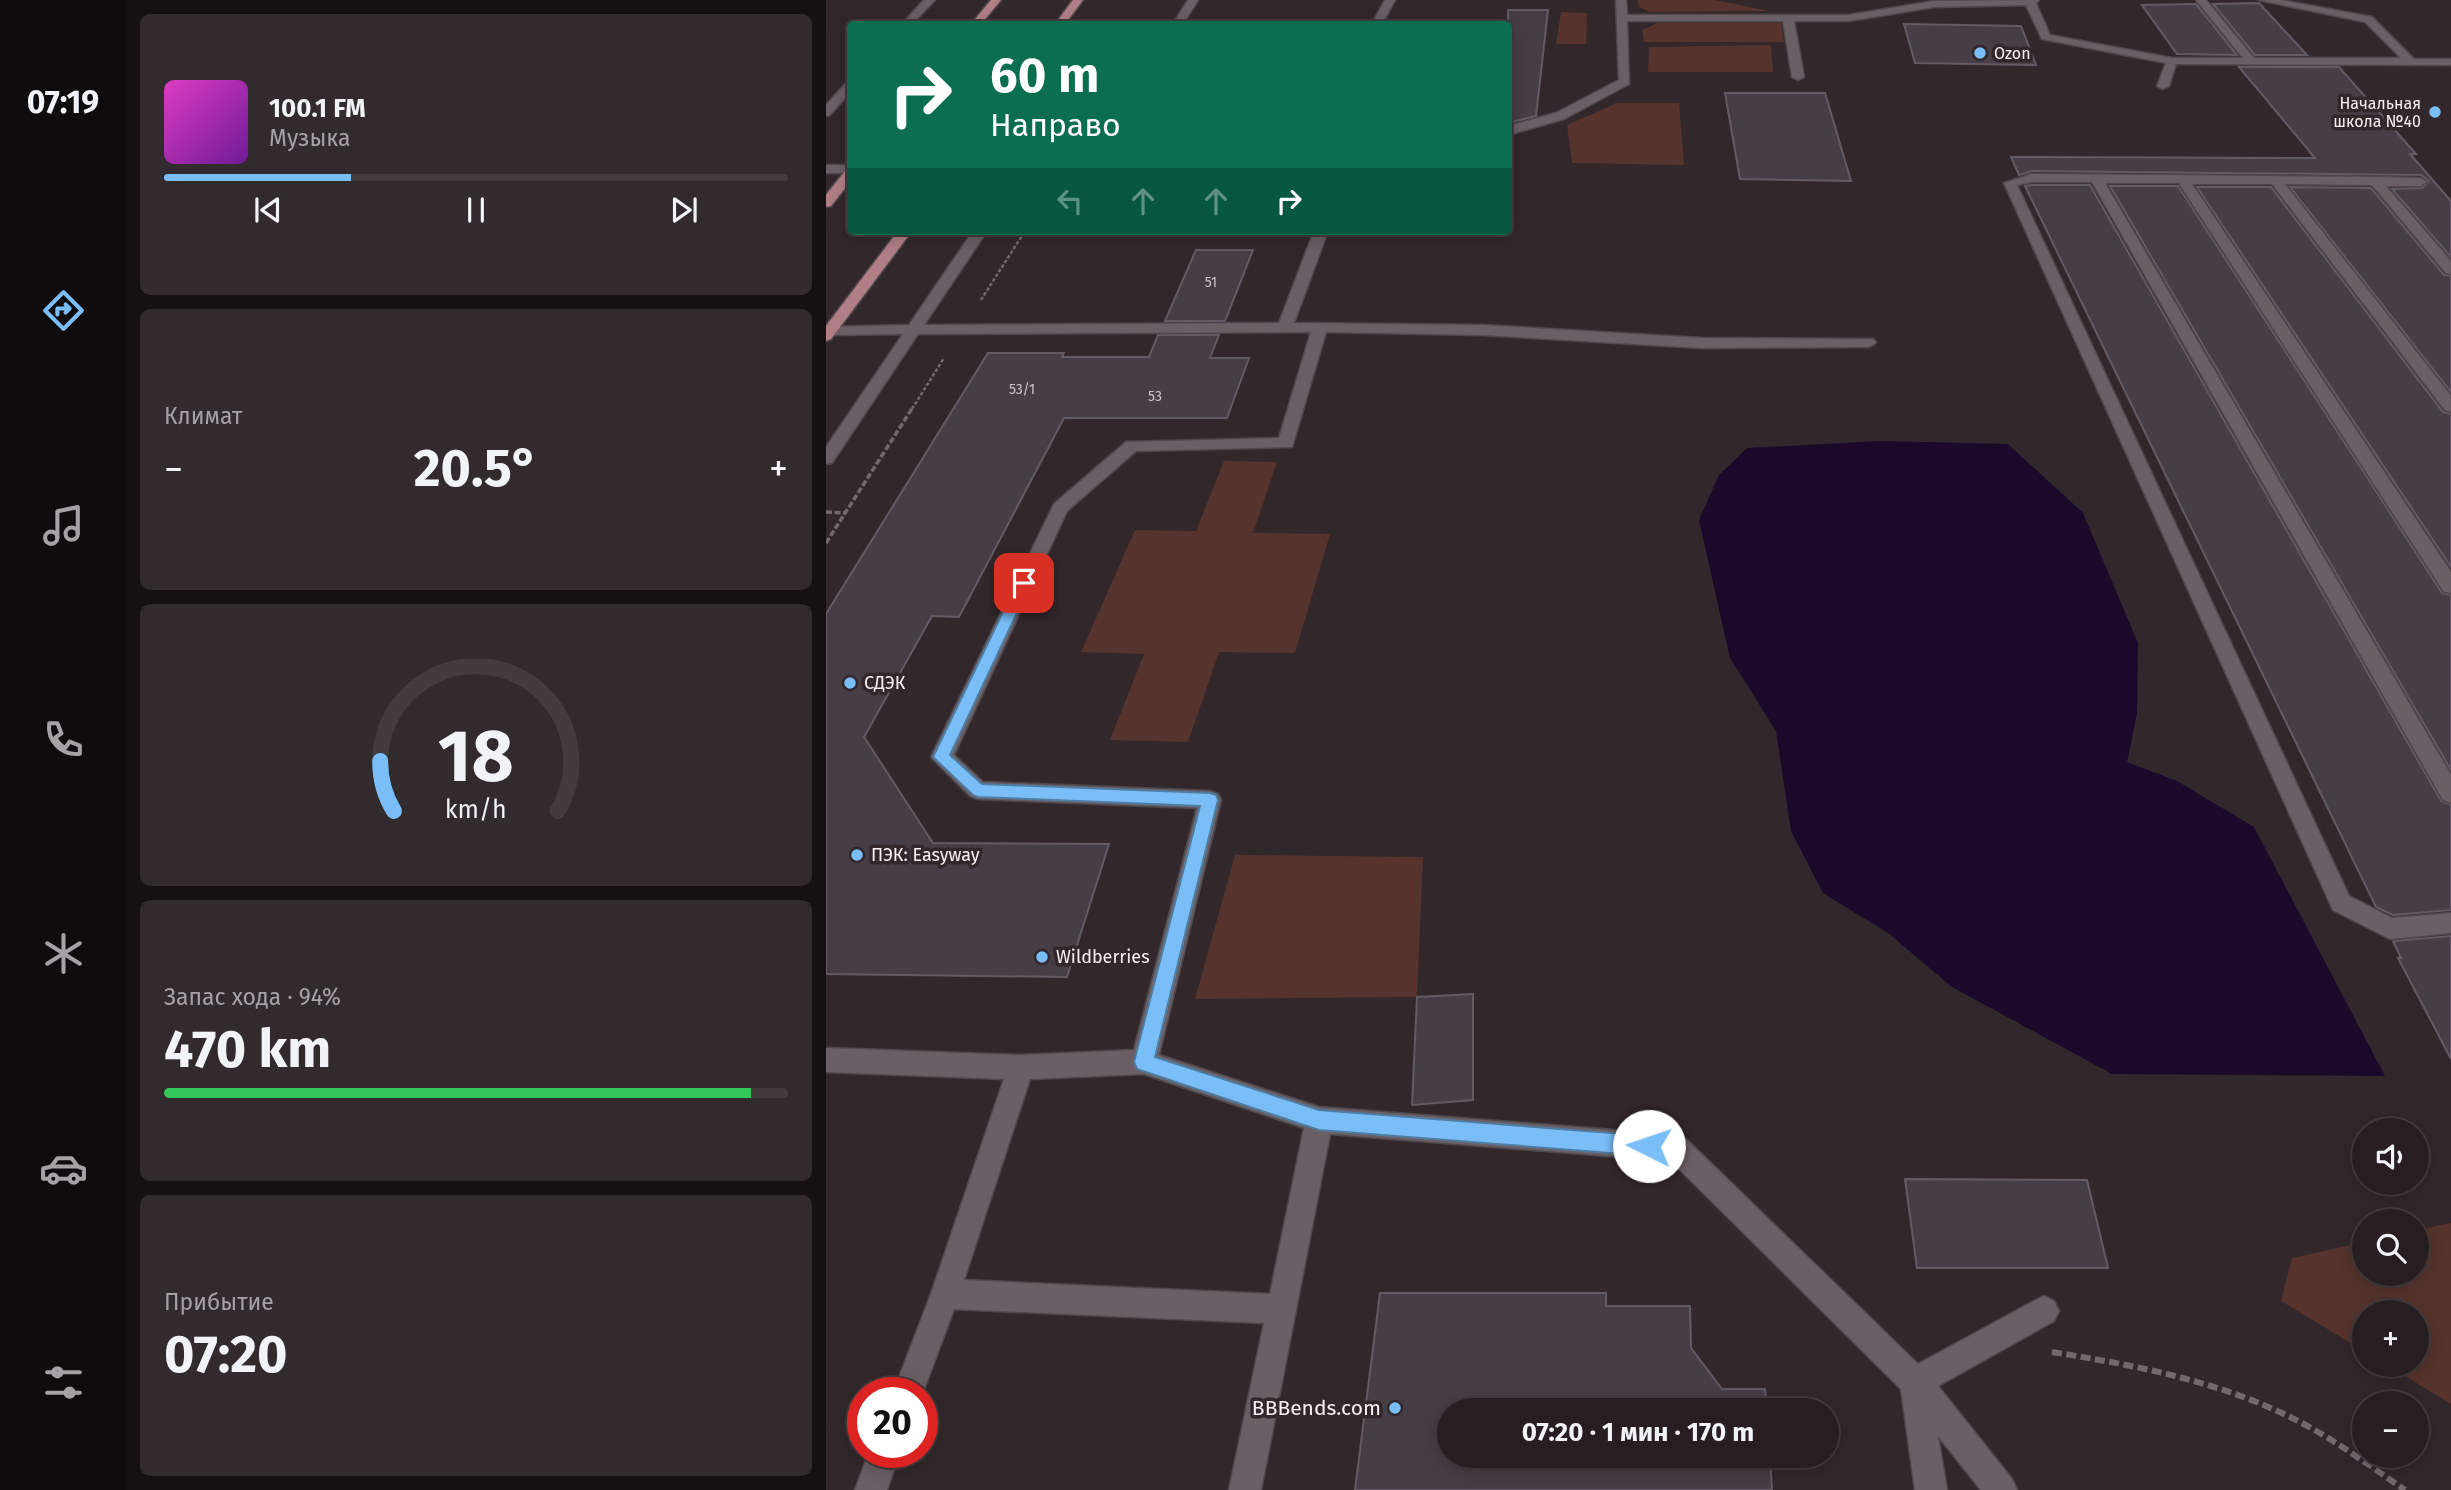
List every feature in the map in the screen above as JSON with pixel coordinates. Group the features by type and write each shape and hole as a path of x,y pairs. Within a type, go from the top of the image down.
{"main road":[{"path":"978,21 996,0"},
{"path":"1062,21 1078,0"},
{"path":"826,203 847,176"},
{"path":"829,333 902,235"}],"lane":[{"path":"910,21 930,0"},
{"path":"1180,21 1193,0"},
{"path":"1379,21 1390,0"},
{"path":"1512,129 1560,116 1625,82 1621,0"},
{"path":"2201,0 2251,61"},
{"path":"2264,0 2368,19 2411,62"},
{"path":"1622,18 1788,18 1933,2 2032,1 2046,37 2172,61 2451,62"},
{"path":"1788,18 1798,77"},
{"path":"2162,86 2172,61"},
{"path":"826,89 847,88"},
{"path":"826,112 847,90"},
{"path":"826,169 847,172"},
{"path":"2421,182 2032,178 2010,183 2341,903 2390,929 2451,923"},
{"path":"2096,179 2451,794"},
{"path":"2183,180 2451,587"},
{"path":"2275,180 2451,407"},
{"path":"2375,181 2451,270"},
{"path":"826,459 977,235"},
{"path":"1285,327 1320,235"},
{"path":"829,333 1285,327 1482,330 1702,344 1868,342"},
{"path":"1144,1062 1210,800 978,790 942,757 1060,508 1132,446 1286,443 1320,328"},
{"path":"826,1060 1021,1067 1144,1062 1319,1120 1677,1148 1915,1382 2001,1490"},
{"path":"914,1377 945,1294 1021,1067"},
{"path":"1245,1490 1319,1120"},
{"path":"945,1294 1280,1309"},
{"path":"1915,1382 2044,1311"},
{"path":"1915,1382 1931,1490"},
{"path":"871,1490 880,1468"}],"path":[{"path":"826,543 1022,235"},
{"path":"826,512 845,513"},
{"path":"1985,1342 2133,1364 2233,1392 2321,1432 2405,1490"}],"shaded area":[{"path":"1638,0 1715,0 1769,11 1650,12 1639,7"},
{"path":"1561,12 1587,13 1586,44 1556,44"},
{"path":"1658,23 1781,23 1784,42 1644,42 1642,30"},
{"path":"1771,45 1773,72 1648,72 1649,47"},
{"path":"1617,103 1679,103 1684,165 1572,163 1567,125"},
{"path":"1881,441 2008,444 2083,513 2138,643 2137,714 2127,762 2177,781 2254,827 2385,1076 2112,1074 1952,987 1888,933 1823,893 1791,831 1776,731 1730,658 1699,520 1719,475 1747,448"},
{"path":"1224,461 1277,462 1253,533 1330,534 1295,653 1219,652 1188,742 1110,740 1144,654 1081,652 1135,530 1196,531"},
{"path":"1235,855 1423,857 1417,997 1195,999"},
{"path":"2451,1223 2451,1404 2407,1377 2429,1377 2429,1300 2352,1300 2352,1344 2281,1301 2292,1258 2352,1245 2352,1286 2429,1286 2429,1228"}],"building":[{"path":"2259,3 2307,55 2255,55 2213,4"},
{"path":"2196,4 2237,55 2177,54 2142,5"},
{"path":"1508,10 1548,10 1536,116 1512,122 1512,21 1508,21"},
{"path":"1904,24 2021,26 2036,65 1915,63"},
{"path":"2239,67 2339,67 2416,154 2410,154 2451,201 2451,257 2392,189 2422,188 2429,181 2421,175 2032,171 2019,175 2011,157 2315,158"},
{"path":"1725,93 1825,93 1851,181 1740,179"},
{"path":"2090,185 2441,801 2451,805 2451,910 2393,915 2376,907 2025,186"},
{"path":"2110,186 2178,186 2442,593 2451,595 2451,770"},
{"path":"2197,187 2271,187 2443,412 2451,414 2451,567"},
{"path":"2290,187 2371,188 2444,275 2451,276 2451,392"},
{"path":"1196,250 1253,250 1225,321 1165,321"},
{"path":"1158,335 1219,335 1210,358 1249,358 1227,418 1064,418 959,617 932,616 864,737 933,843 1109,844 1067,977 826,974 826,614 988,353 1064,353 1062,357 1149,357"},
{"path":"2451,936 2451,1059 2398,958 2401,958 2393,941"},
{"path":"1473,994 1473,1100 1412,1105 1417,997"},
{"path":"1905,1179 2087,1180 2108,1268 1917,1268"},
{"path":"1380,1293 1606,1293 1606,1306 1690,1306 1691,1348 1722,1389 1765,1389 1766,1398 1437,1398 1437,1468 1771,1468 1772,1490 1355,1490"}],"place":[{"name":"Ozon","path":"1980,53"},
{"name":"Начальная школа №40","path":"2435,112"},
{"name":"СДЭК","path":"850,683"},
{"name":"ПЭК: Easyway","path":"857,855"},
{"name":"Wildberries","path":"1042,957"},
{"name":"BBBends.com","path":"1395,1408"}],"route":[{"path":"1024,583 942,757 978,790 1210,800 1144,1062 1319,1120 1649,1146"}]}
